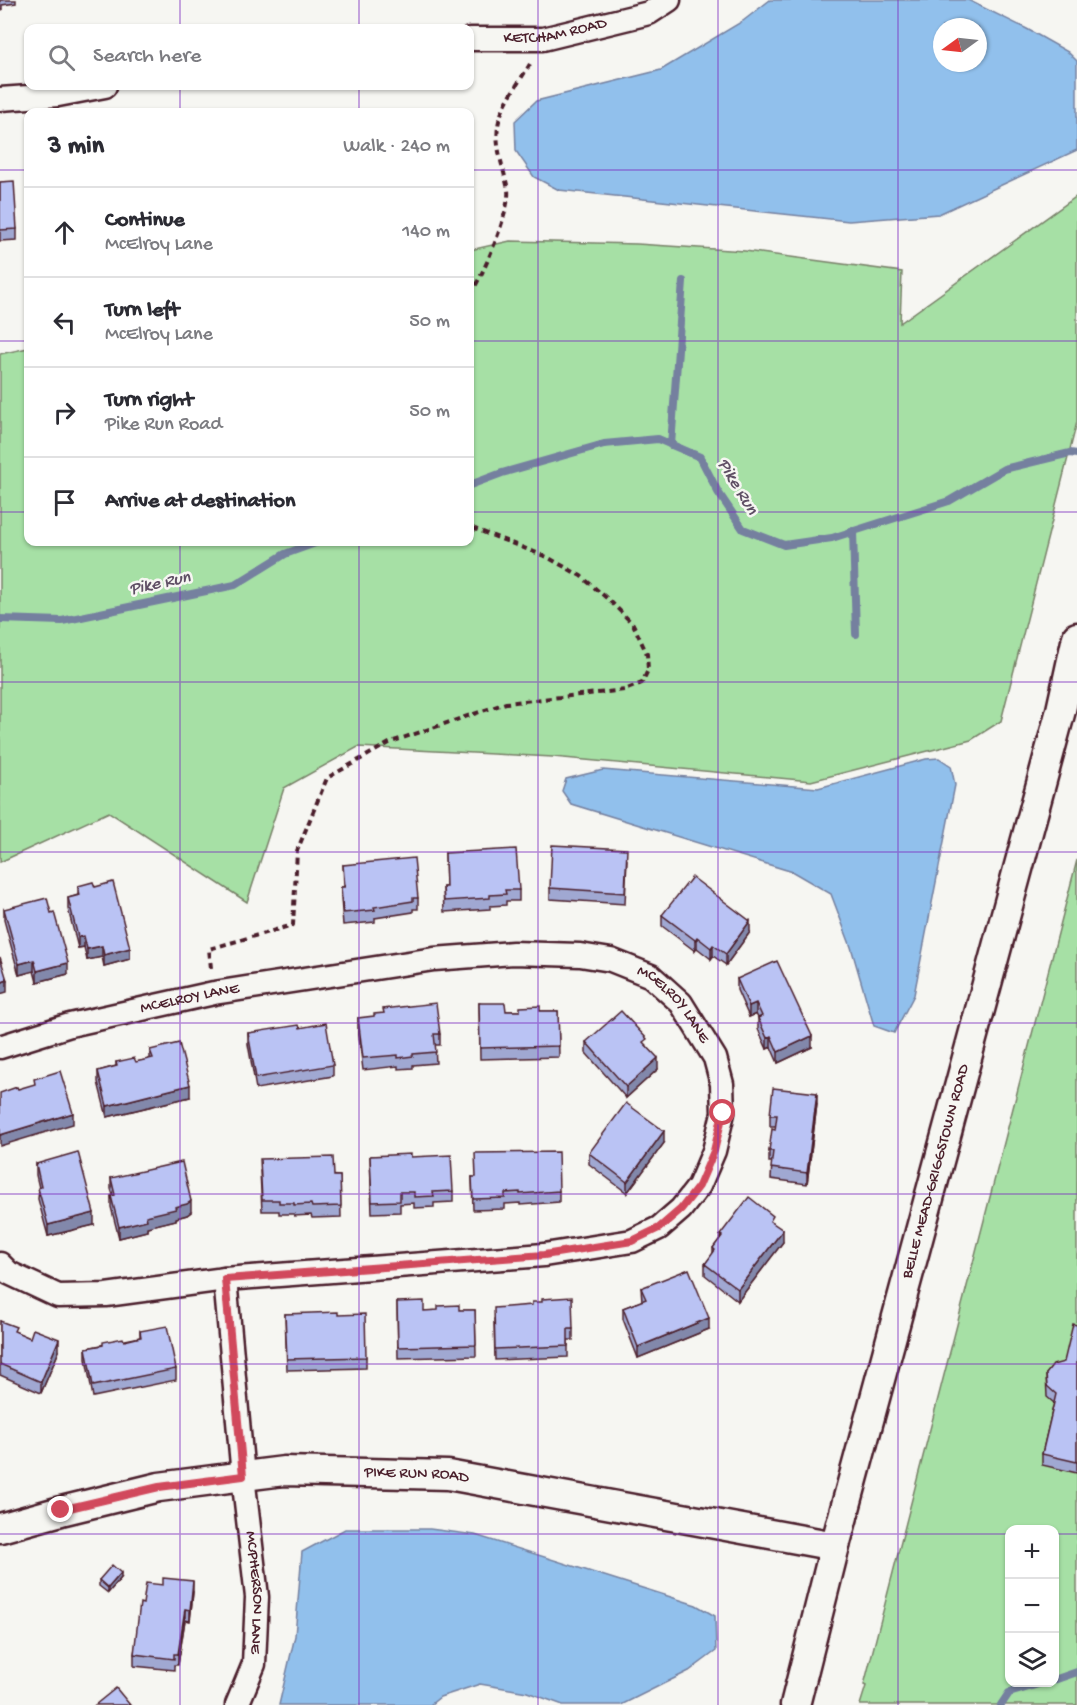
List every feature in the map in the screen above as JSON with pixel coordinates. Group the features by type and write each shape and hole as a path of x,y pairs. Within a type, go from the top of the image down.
{"street":[{"name":"KETCHAM ROAD","path":"474,39 543,39 649,13 669,0"},
{"path":"0,99 58,95 84,90"},
{"name":"BELLE MEAD-GRIGGSTOWN ROAD","path":"795,1705 835,1546 1061,710 1077,637"},
{"name":"MCELROY LANE","path":"0,1047 70,1025 213,993 434,959 513,953 580,955 611,960 651,976 681,1003 715,1058 722,1084 723,1113 714,1151 699,1186 681,1209 659,1228 632,1241 544,1255 225,1279 106,1295 58,1296 9,1273 0,1264"},
{"path":"225,1279 243,1476"},
{"name":"PIKE RUN ROAD","path":"0,1528 61,1510 159,1487 284,1471 448,1475 835,1546"},
{"name":"MCPHERSON LANE","path":"237,1705 254,1664 257,1598 243,1476"}],"path":[{"path":"474,286 490,254 506,209 508,193 497,145 498,124 504,108 532,61"},
{"path":"212,973 209,949 293,925 297,851 327,778 391,742 506,703 625,690 642,684 648,670 647,654 633,624 610,601 581,576 547,557 474,529"}],"green space":[{"path":"1077,196 1077,422 1001,721 971,740 811,781 553,757 358,747 284,788 247,902 109,812 0,862 0,354 24,349 24,546 474,546 474,249 510,241 637,244 745,251 902,272 900,323"},
{"path":"1077,860 1077,1705 860,1705 866,1686 864,1685"}],"water":[{"path":"770,0 968,0 1027,29 1068,52 1077,61 1077,150 939,214 849,221 559,190 534,177 516,151 515,121 536,101 661,70 743,21"},
{"path":"939,758 951,766 955,785 914,995 894,1033 874,1026 851,947 831,894 793,872 571,804 562,791 566,779 603,770 818,788 926,759"},
{"path":"345,1529 430,1529 475,1535 696,1605 715,1616 716,1651 689,1671 621,1705 563,1705 527,1692 480,1684 440,1697 430,1705 279,1705 295,1636 302,1552"}],"building":[{"path":"14,181 17,229 0,230 0,182"},
{"path":"552,845 627,849 625,893 550,888"},
{"path":"516,849 519,890 505,890 506,894 490,895 490,898 444,901 445,853"},
{"path":"414,858 418,898 413,898 413,901 374,907 375,910 343,913 341,887 345,887 343,865"},
{"path":"692,877 750,921 726,954 713,945 711,948 697,937 695,940 662,915"},
{"path":"93,882 95,887 113,882 130,948 104,955 102,946 87,949 84,936 78,937 68,898 80,895 78,886"},
{"path":"47,898 51,913 54,912 68,963 37,971 34,960 19,964 4,909"},
{"path":"0,957 7,980 0,983"},
{"path":"777,961 812,1036 778,1052 771,1036 767,1038 758,1018 762,1016 756,1003 749,1006 737,979"},
{"path":"436,1003 440,1034 434,1034 436,1052 398,1058 398,1055 363,1058 358,1018 384,1013 383,1009"},
{"path":"479,1003 505,1003 506,1011 520,1011 520,1007 540,1006 540,1011 558,1011 559,1046 480,1048"},
{"path":"621,1011 647,1039 643,1042 658,1058 626,1087 586,1042"},
{"path":"326,1023 333,1065 256,1078 248,1033"},
{"path":"179,1043 190,1085 107,1106 98,1071 117,1066 116,1062 134,1058 136,1062 153,1058 150,1050"},
{"path":"60,1071 73,1113 0,1135 0,1093 35,1084 34,1079"},
{"path":"773,1088 817,1093 807,1173 771,1168 773,1151 769,1151 772,1129 775,1130 777,1115 770,1115"},
{"path":"626,1103 664,1131 627,1182 589,1153"},
{"path":"78,1152 94,1213 48,1225 38,1188 41,1187 36,1164"},
{"path":"558,1152 559,1191 505,1193 505,1198 473,1199 472,1177 476,1177 475,1153"},
{"path":"411,1154 411,1157 451,1155 453,1191 433,1192 434,1196 414,1197 414,1192 400,1192 400,1201 372,1202 370,1156"},
{"path":"333,1157 334,1176 340,1176 341,1206 312,1207 311,1204 294,1205 294,1203 279,1203 279,1200 262,1200 260,1159"},
{"path":"182,1162 191,1201 175,1207 176,1209 146,1216 147,1220 119,1227 111,1196 115,1195 111,1178"},
{"path":"749,1197 773,1216 770,1221 783,1230 738,1289 705,1264 715,1250 713,1248 722,1236 720,1235"},
{"path":"689,1269 709,1318 638,1347 623,1308 646,1299 641,1288"},
{"path":"572,1297 573,1329 568,1329 568,1346 495,1349 494,1308 532,1305 532,1302 542,1302 542,1299"},
{"path":"424,1301 424,1311 438,1310 438,1306 459,1305 459,1310 475,1310 476,1345 398,1347 397,1302"},
{"path":"338,1312 338,1315 365,1314 366,1357 287,1359 285,1314"},
{"path":"0,1321 16,1327 14,1331 30,1338 33,1329 59,1339 41,1382 0,1364"},
{"path":"1073,1324 1077,1325 1077,1462 1042,1454 1056,1394 1047,1386 1046,1374 1053,1365 1064,1362"},
{"path":"167,1326 176,1369 93,1386 86,1348 123,1338 124,1341 141,1337 140,1331"},
{"path":"112,1565 121,1573 108,1588 99,1580"},
{"path":"163,1578 193,1581 190,1610 185,1609 178,1654 174,1654 174,1659 134,1654 140,1603 143,1604 146,1583 163,1585"},
{"path":"116,1688 130,1705 95,1705"}],"waterway":[{"path":"671,445 683,281"},
{"name":"Pike Run","path":"474,484 502,473 604,444 658,439 700,457 718,492 743,529 784,545 832,538 949,501 1004,469 1070,453 1077,454"},
{"path":"853,531 856,634"},
{"name":"Pike Run","path":"0,619 62,621 235,585 285,554 307,546"},
{"path":"1059,1678 1077,1672"},
{"path":"1001,1705 1009,1693 1029,1687"}],"route":[{"path":"61,1510 159,1487 243,1476 225,1279 544,1255 632,1241 659,1228 681,1209 699,1186 714,1151 723,1113"}]}
